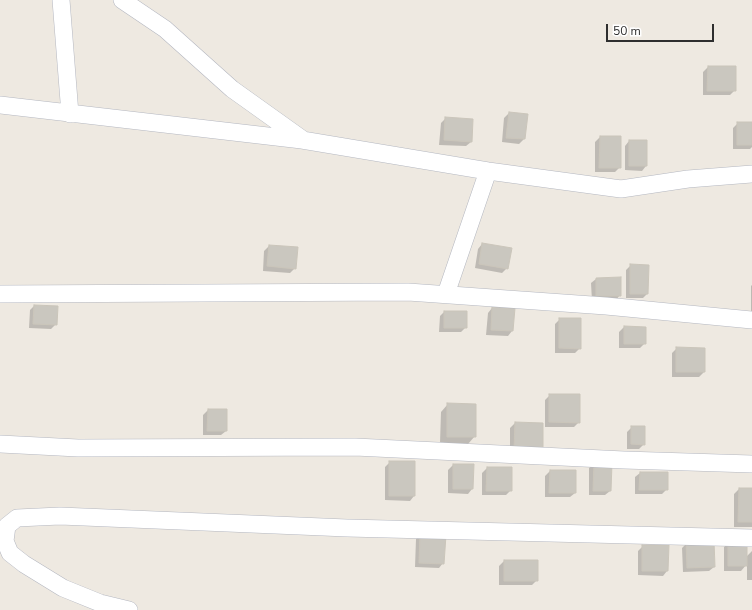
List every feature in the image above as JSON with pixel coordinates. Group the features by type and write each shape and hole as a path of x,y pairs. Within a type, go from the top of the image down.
{"street":[{"path":"61,0 70,114"},
{"path":"122,0 165,29 232,89 302,140"},
{"path":"0,105 302,140 488,171 620,189 688,179 752,174"},
{"path":"446,294 488,171"},
{"path":"0,294 408,292 606,306 752,320"},
{"path":"0,444 78,448 355,447 624,460 752,464"},
{"path":"129,610 100,603 63,588 24,564 10,553 5,541 7,526 17,518 60,516 347,528 752,538"}],"building":[{"path":"708,66 736,66 736,91 707,91"},
{"path":"509,112 528,114 525,139 506,138"},
{"path":"445,117 473,119 472,142 444,140"},
{"path":"737,122 752,122 752,145 737,145"},
{"path":"600,136 621,136 621,168 599,168"},
{"path":"629,140 647,140 647,166 629,166"},
{"path":"482,243 512,248 508,269 479,264"},
{"path":"269,245 298,247 296,269 267,266"},
{"path":"630,264 649,265 648,294 630,294"},
{"path":"621,277 621,296 596,296 596,278"},
{"path":"34,305 58,306 57,325 33,324"},
{"path":"492,307 515,308 513,331 491,330"},
{"path":"444,311 467,311 467,328 444,328"},
{"path":"559,318 581,318 581,349 559,348"},
{"path":"624,326 646,327 646,344 624,344"},
{"path":"676,347 705,348 705,372 676,372"},
{"path":"549,394 580,394 580,423 549,422"},
{"path":"447,403 476,404 476,437 447,437"},
{"path":"208,409 227,409 227,431 207,431"},
{"path":"515,422 543,423 543,450 514,449"},
{"path":"631,426 645,426 645,445 631,444"},
{"path":"389,461 415,461 415,496 389,496"},
{"path":"594,463 612,463 611,491 593,491"},
{"path":"453,464 474,464 473,489 453,489"},
{"path":"487,467 512,467 512,491 486,491"},
{"path":"550,470 576,470 576,493 549,493"},
{"path":"640,472 668,472 668,490 639,490"},
{"path":"739,488 752,488 752,522 738,522"},
{"path":"420,534 446,535 444,564 419,563"},
{"path":"714,541 715,567 687,568 686,542"},
{"path":"728,541 747,541 747,566 728,566"},
{"path":"642,545 669,545 668,571 642,571"},
{"path":"504,560 538,560 538,581 504,581"}]}
